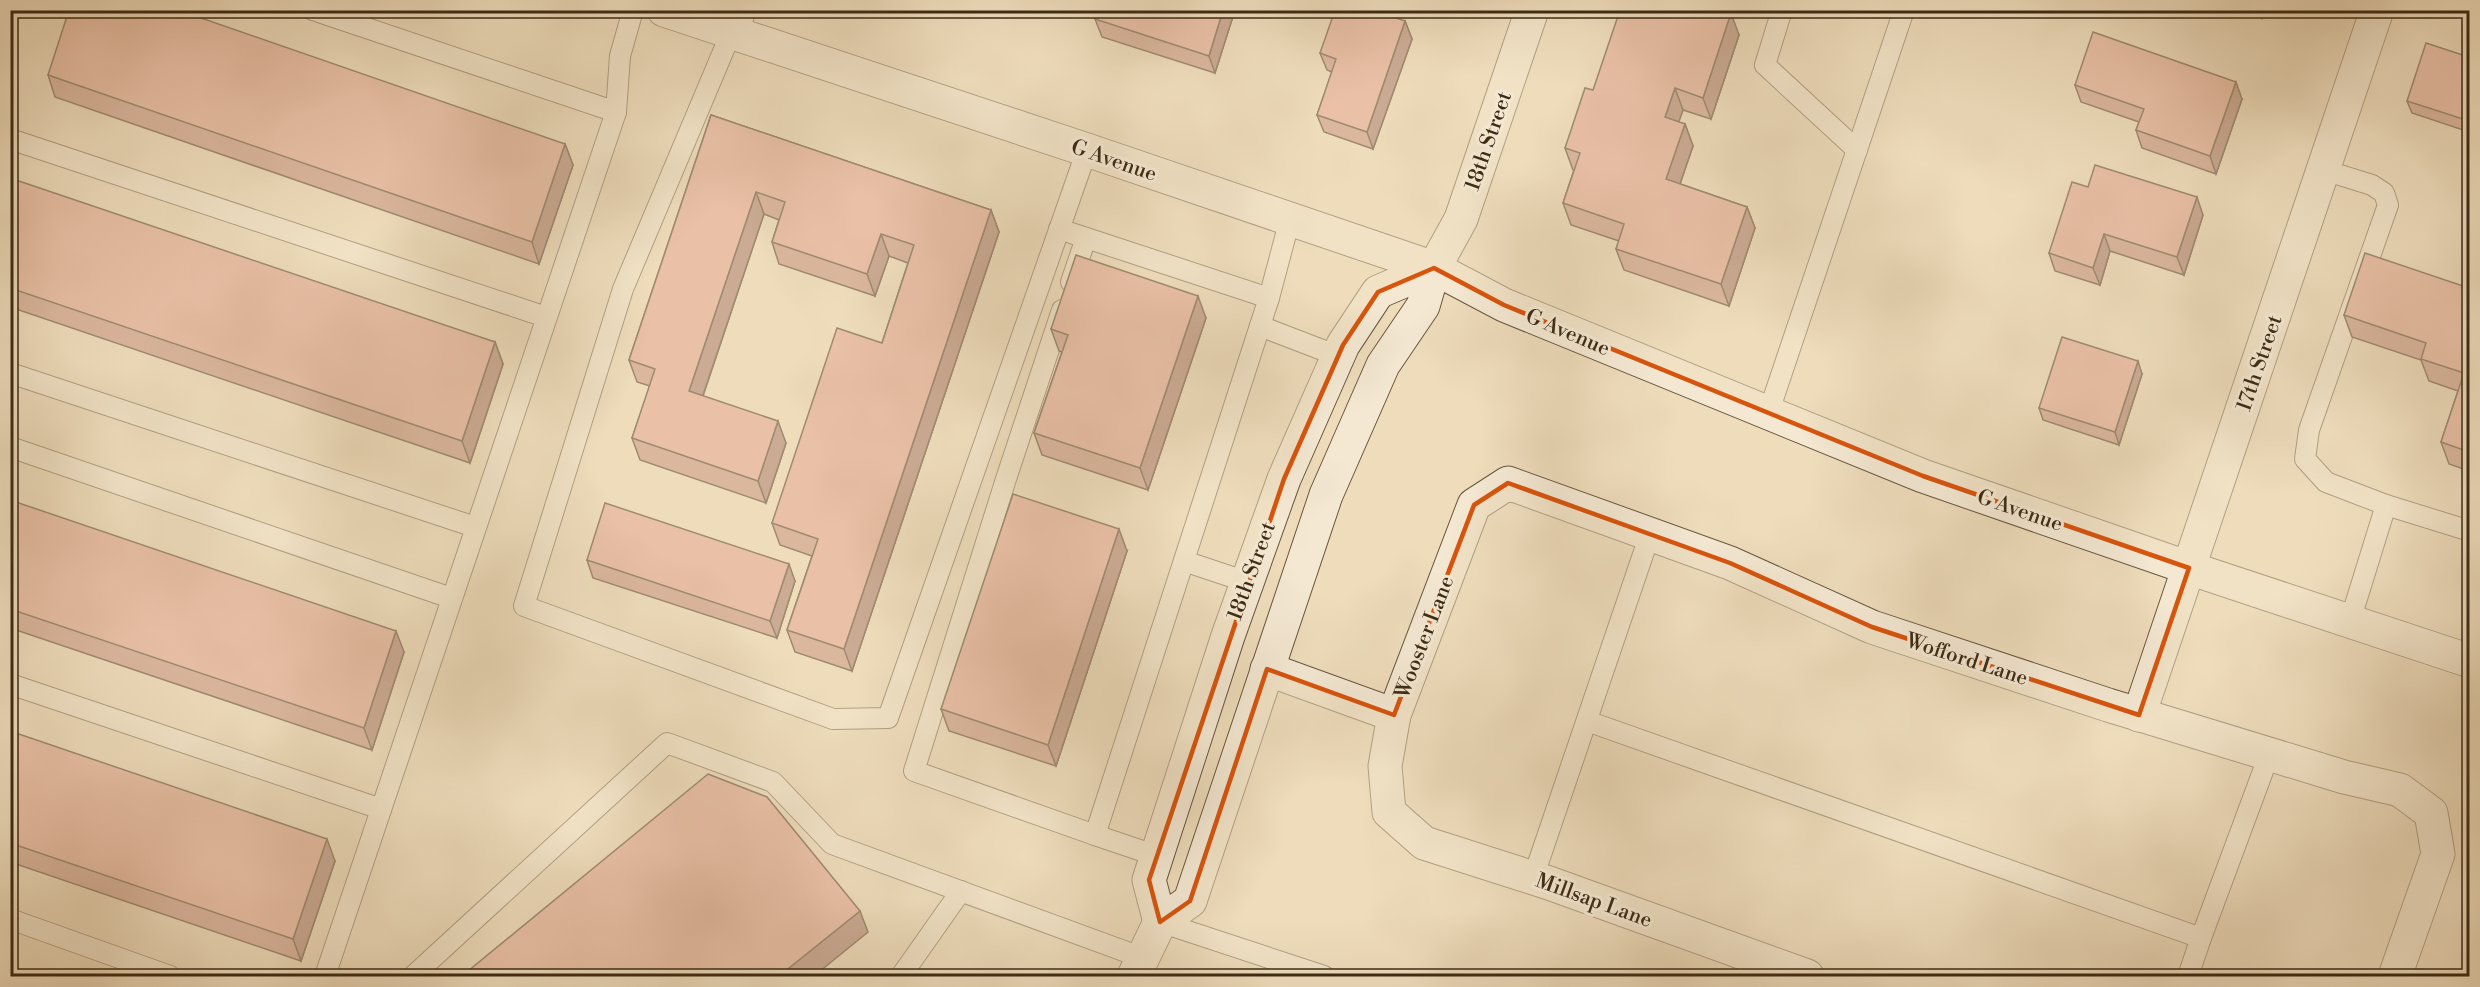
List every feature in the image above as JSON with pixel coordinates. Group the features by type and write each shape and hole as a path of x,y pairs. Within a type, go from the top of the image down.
{"street":[{"name":"G Avenue","path":"664,10 735,22 1087,150 1434,268 1504,305 1923,476 2469,661"},
{"name":"18th Street","path":"1138,967 1160,922 1190,900 1326,495 1383,364 1423,306 1434,268 1461,219 1532,10"},
{"name":"17th Street","path":"2139,715 2377,10"},
{"name":"18th Street","path":"1160,922 1149,880 1247,582 1284,479 1338,356 1378,292 1434,268"},
{"name":"Wofford Lane","path":"1508,483 1730,563 1872,627 2139,715 2344,777 2400,790 2432,813 2439,854 2395,976"},
{"name":"Wooster Lane","path":"1389,812 1385,766 1394,715 1474,505 1508,483"},
{"path":"1267,669 1394,715"},
{"name":"Millsap Lane","path":"1389,812 1424,843 1533,878 1807,976"}],"lane":[{"path":"313,10 616,112"},
{"path":"325,976 616,112 620,56 633,10"},
{"path":"1782,10 1766,65 1857,150"},
{"path":"1768,414 1904,10"},
{"path":"735,22 623,289 524,606 833,719 888,718 1087,150"},
{"path":"10,139 546,317"},
{"path":"2324,170 2372,185 2384,193 2388,205 2309,430 2305,459 2326,482 2386,505 2469,531"},
{"path":"1095,835 1269,298 1290,219"},
{"path":"1059,229 1269,298"},
{"path":"1086,238 1006,479 914,771 1157,856"},
{"path":"1260,326 1338,356"},
{"path":"10,373 475,527"},
{"path":"10,447 451,598"},
{"path":"2350,621 2386,505"},
{"path":"1533,878 1650,534"},
{"path":"1184,561 1247,582"},
{"path":"10,684 381,809"},
{"path":"1587,721 2201,938"},
{"path":"413,976 667,743 773,782 832,844 961,891 1138,967"},
{"path":"2188,976 2269,755"},
{"path":"901,976 961,891"},
{"path":"10,919 170,976"},
{"path":"1160,922 1324,976"}],"highlighted area":[{"path":"1434,268 1504,305 1923,476 2189,568 2139,715 1872,627 1730,563 1508,483 1474,505 1394,715 1267,669 1190,901 1160,922 1149,880 1284,479 1343,345 1378,292"}],"building":[{"path":"69,10 178,10 565,144 532,242 48,75"},
{"path":"1098,10 1223,10 1209,56 1095,19"},
{"path":"1335,10 1373,10 1405,21 1367,132 1317,115 1336,59 1320,53"},
{"path":"1620,10 1723,10 1731,13 1703,98 1675,88 1665,117 1685,124 1666,179 1747,207 1721,284 1616,249 1624,224 1563,203 1580,153 1565,148 1585,88 1593,90"},
{"path":"2093,32 2236,82 2210,156 2136,130 2144,109 2075,85"},
{"path":"2426,43 2469,57 2469,121 2407,101"},
{"path":"711,115 991,210 844,649 787,630 818,539 772,523 837,328 882,343 914,245 881,234 867,274 772,242 785,202 756,192 689,391 778,421 758,481 632,438 655,369 629,360"},
{"path":"2095,165 2197,197 2177,257 2104,234 2093,268 2049,253 2072,182 2088,187"},
{"path":"13,179 495,342 462,441 10,288 10,185"},
{"path":"2365,253 2469,288 2469,452 2441,442 2464,373 2421,359 2426,343 2344,315"},
{"path":"1076,255 1198,296 1140,468 1034,433 1068,335 1051,329"},
{"path":"2062,337 2138,361 2115,432 2039,408"},
{"path":"1013,494 1119,529 1048,745 941,709"},
{"path":"10,500 396,631 364,728 10,609"},
{"path":"605,503 789,564 770,621 587,560"},
{"path":"10,731 327,839 293,939 10,843"},
{"path":"708,774 767,797 860,911 779,976 462,976"}]}
